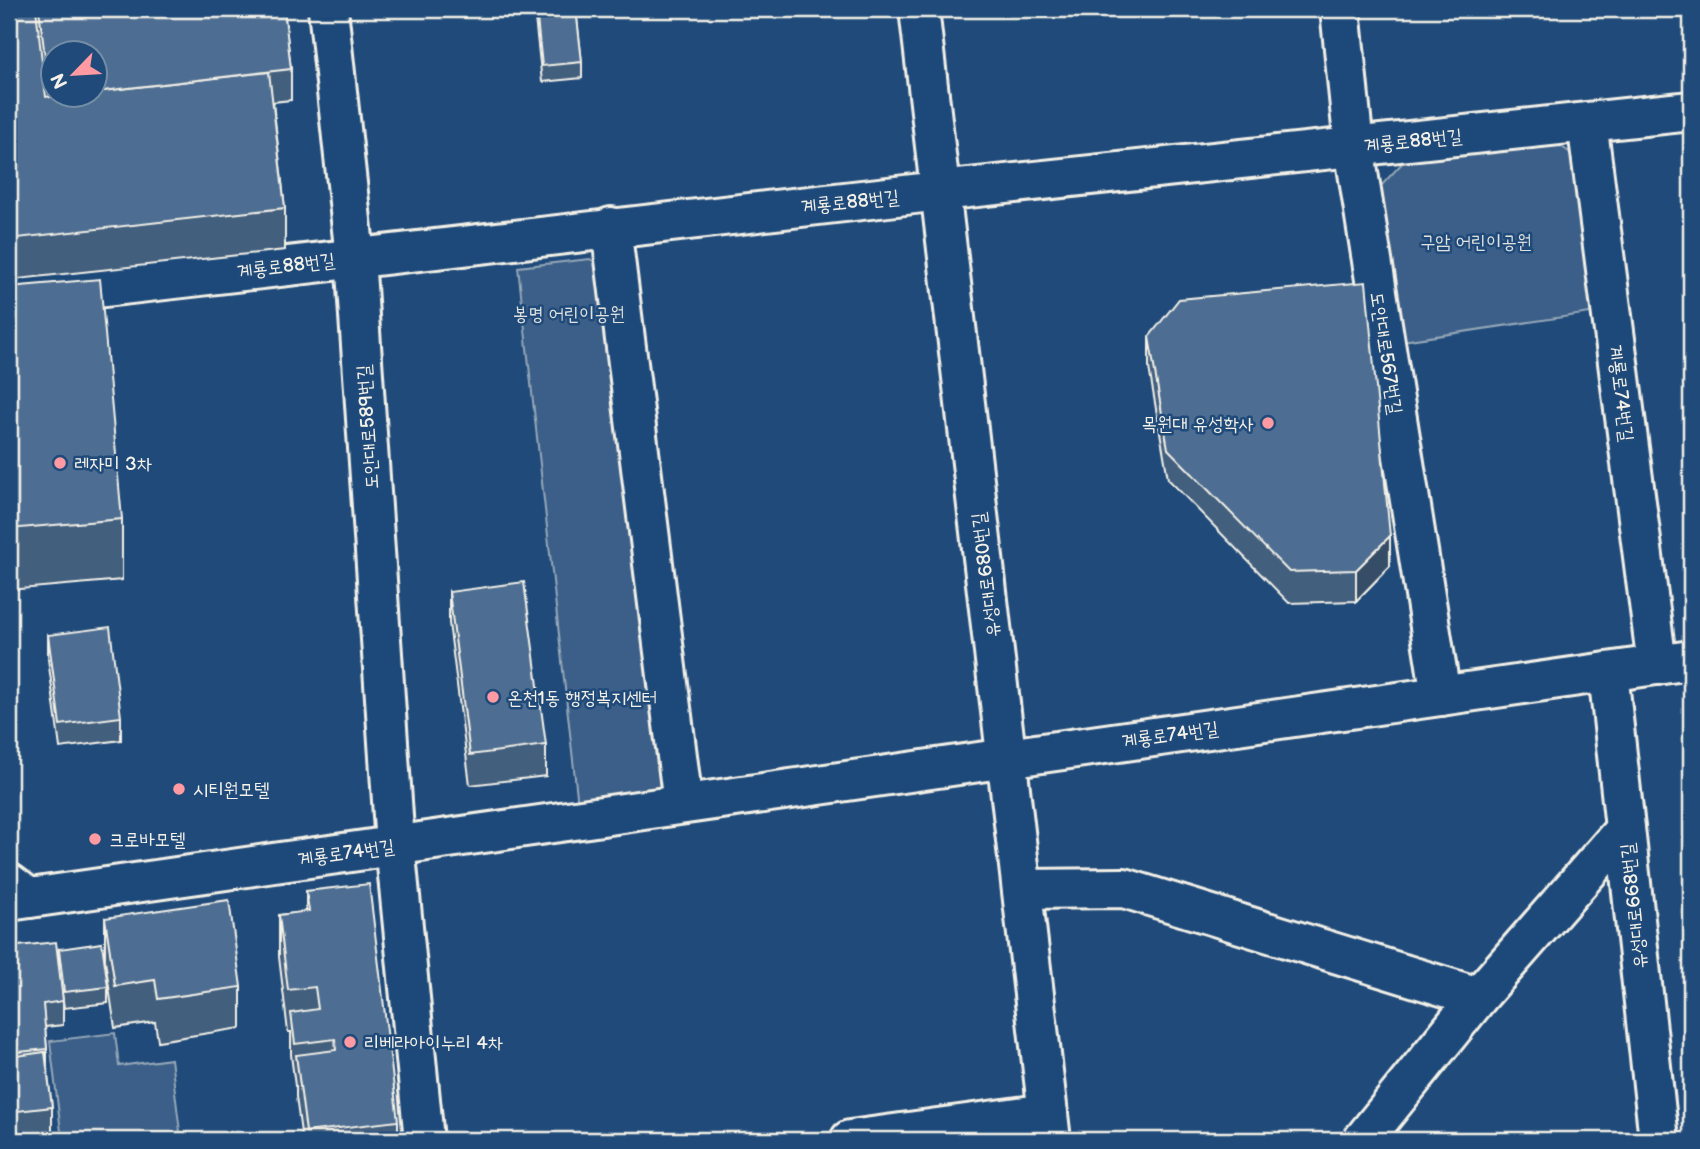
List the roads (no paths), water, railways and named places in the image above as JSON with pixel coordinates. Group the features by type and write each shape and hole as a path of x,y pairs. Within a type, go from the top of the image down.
{"street":[{"name":"도안대로589번길","path":"328,9 355,257 395,845 424,1140"},
{"name":"유성대로680번길","path":"919,9 1049,1127"},
{"name":"도안대로567번길","path":"1340,9 1354,147 1441,696"},
{"name":"계룡로88번길","path":"9,298 940,191 1691,111"},
{"name":"계룡로74번길","path":"16,894 395,845 1674,662 1587,122"},
{"path":"611,228 683,804"},
{"name":"유성대로668번길","path":"1608,672 1659,1140"},
{"path":"1363,1140 1478,997 1625,829"},
{"path":"1022,889 1124,888 1478,997"},
{"path":"849,1140 1049,1127"}],"place":[{"name":"목원대 유성학사","path":"1268,423"},
{"name":"레자미 3차","path":"60,463"},
{"name":"온천1동 행정복지센터","path":"493,697"},
{"name":"시티원모텔","path":"179,789"},
{"name":"크로바모텔","path":"95,839"},
{"name":"리베라아이누리 4차","path":"350,1042"}],"park label":[{"name":"구암 어린이공원","path":"1476,241"},
{"name":"봉명 어린이공원","path":"569,313"}]}
